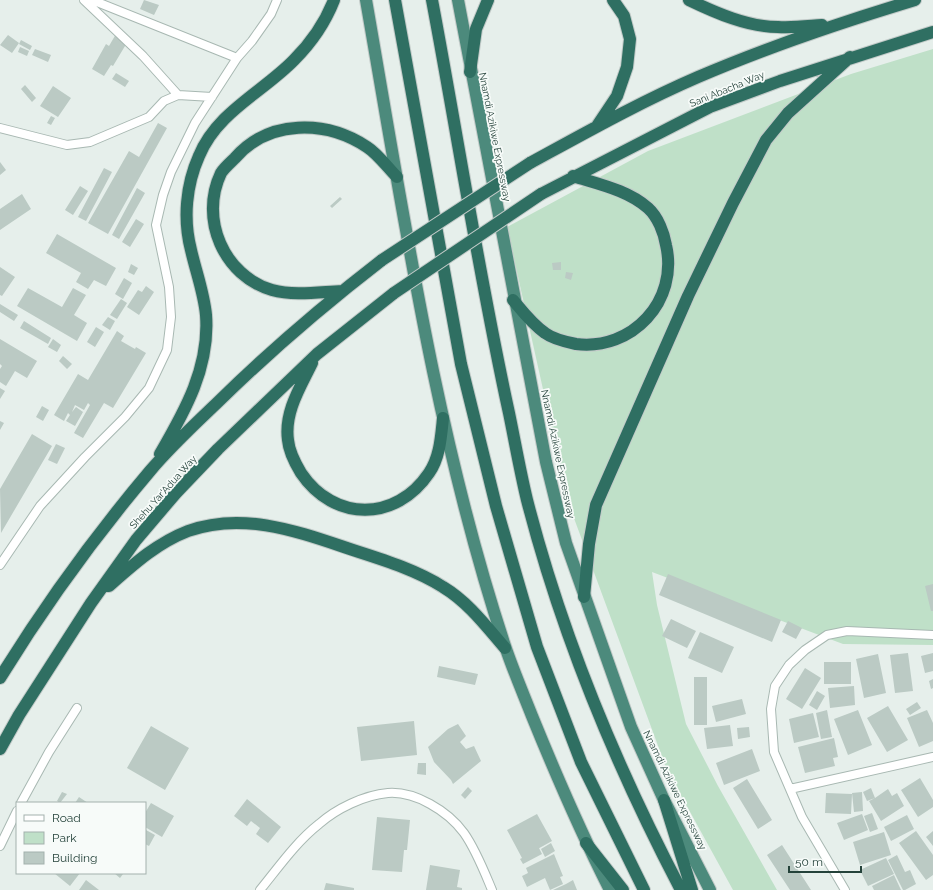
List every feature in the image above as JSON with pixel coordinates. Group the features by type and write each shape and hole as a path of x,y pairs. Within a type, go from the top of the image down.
{"highway":[{"path":"151,470 186,410 199,376 206,316 201,285 190,250 186,216 190,180 199,154 212,132 240,103 294,61 317,33 334,0"},
{"path":"366,0 397,177 443,418 470,525 505,648 586,843 610,890"},
{"path":"395,0 461,364 496,506 537,647 581,762 644,890"},
{"path":"432,0 490,326 527,500 567,632 611,745 656,841 681,890"},
{"name":"Nnamdi Azikiwe Expressway","path":"458,0 470,72 546,462 566,543 631,727 664,800 710,890"},
{"path":"470,72 476,29 488,0"},
{"path":"596,127 617,96 627,67 630,39 624,16 613,0"},
{"path":"689,0 712,11 743,21 777,28 833,25"},
{"name":"Sani Abacha Way","path":"382,260 530,163 596,127 697,77 833,25 915,0"},
{"name":"Sani Abacha Way","path":"394,293 541,194 573,176 710,107 850,58 933,32"},
{"path":"584,597 589,544 596,505 685,302 733,202 766,140 788,113 850,58"},
{"path":"342,291 294,293 273,290 254,283 236,270 223,251 214,228 213,202 221,173 240,152 261,136 293,128 325,128 347,136 369,148 397,177"},
{"path":"514,300 529,320 545,334 566,342 592,346 616,340 637,328 656,307 667,281 669,257 664,232 649,209 634,197 604,185 573,176"},
{"name":"Shehu Yar'Adua Way","path":"0,678 35,621 78,561 151,470 245,376 342,291 382,260"},
{"name":"Shehu Yar'Adua Way","path":"0,749 19,715 91,603 136,540 176,493 218,449 317,354 394,293"},
{"path":"317,354 295,396 290,418 288,439 294,462 307,481 326,500 348,509 373,510 395,504 414,492 430,473 439,452 443,418"},
{"path":"91,603 143,556 166,542 189,531 207,526 236,522 261,524 288,529 312,536 390,562 421,575 443,587 467,605 505,648"},
{"path":"664,800 692,890"},
{"path":"586,843 623,890"}],"street":[{"path":"84,0 143,56 178,95"},
{"path":"92,0 236,58"},
{"path":"0,566 40,506 85,456 125,417 149,388 167,350 171,317 169,287 156,226 171,172 195,123 236,58 252,42 268,19 277,0"},
{"path":"0,128 67,145 90,142 149,117 164,101 178,95 212,97"},
{"path":"845,890 815,842 774,752 771,709 775,686 789,665 805,650 827,636 847,631 933,635"},
{"path":"22,802 49,752 77,708"},
{"path":"790,789 933,757"},
{"path":"260,890 318,824 340,810 366,798 388,793 413,797 436,808 451,820 463,832 474,850 492,890"},
{"path":"0,846 16,813"}],"green space":[{"path":"933,49 933,645 843,644 652,572 657,605 686,724 718,786 777,890 733,890 667,770 568,502 507,227 648,151 851,74"}],"building":[{"path":"144,0 159,5 154,15 140,9"},
{"path":"116,34 128,41 113,66 111,65 104,76 92,69 106,44 109,46"},
{"path":"8,35 19,43 12,53 0,45"},
{"path":"21,40 32,46 30,50 19,44"},
{"path":"20,47 29,51 27,56 18,52"},
{"path":"35,49 51,55 48,62 32,55"},
{"path":"116,73 129,81 125,87 112,79"},
{"path":"25,85 36,98 32,102 21,89"},
{"path":"53,86 71,98 58,117 40,106"},
{"path":"51,116 55,118 51,125 47,123"},
{"path":"158,123 167,128 108,234 88,223 129,151 139,157"},
{"path":"0,162 6,170 0,175"},
{"path":"104,168 112,172 86,221 78,217"},
{"path":"80,186 88,191 73,215 65,210"},
{"path":"137,188 145,193 119,239 112,235"},
{"path":"22,194 31,209 0,230 0,209"},
{"path":"340,197 342,199 332,208 330,206"},
{"path":"136,219 144,224 130,247 122,242"},
{"path":"57,234 116,268 106,286 94,280 88,289 76,282 81,273 46,253"},
{"path":"561,262 561,270 553,270 552,263"},
{"path":"131,264 138,268 134,275 128,272"},
{"path":"0,267 15,277 2,296 0,295"},
{"path":"566,272 573,273 571,280 565,278"},
{"path":"124,278 132,283 123,299 115,294"},
{"path":"146,286 154,292 139,315 127,307 138,290 142,292"},
{"path":"28,288 62,307 73,288 86,295 74,315 87,323 77,341 17,306"},
{"path":"121,299 127,303 117,319 110,315"},
{"path":"0,304 18,315 14,321 0,312"},
{"path":"108,317 115,321 110,330 102,325"},
{"path":"24,321 51,338 48,344 20,328"},
{"path":"96,327 104,332 95,347 87,342"},
{"path":"117,331 124,336 121,341 146,353 113,408 104,403 83,438 74,433 90,405 88,403 84,410 75,405 72,412 76,407 83,412 75,426 66,421 70,415 68,413 64,421 54,415 78,374 88,380"},
{"path":"0,339 37,361 27,378 15,371 6,386 0,382 0,369 2,366 0,364"},
{"path":"53,339 61,345 57,352 48,347"},
{"path":"63,356 72,364 67,369 59,361"},
{"path":"0,388 5,391 0,399"},
{"path":"42,406 49,410 43,421 36,417"},
{"path":"0,421 4,423 0,430"},
{"path":"32,434 52,446 1,533 0,489"},
{"path":"56,444 65,448 57,464 48,460"},
{"path":"668,574 781,620 772,642 659,595"},
{"path":"933,584 933,611 931,611 925,586"},
{"path":"671,619 696,631 687,648 662,636"},
{"path":"788,621 802,628 796,639 782,632"},
{"path":"700,632 734,647 722,673 688,658"},
{"path":"908,653 913,691 895,693 890,655"},
{"path":"933,653 933,671 925,673 921,656"},
{"path":"878,654 886,693 864,698 856,659"},
{"path":"824,662 851,662 851,684 824,684"},
{"path":"439,666 478,674 475,685 437,677"},
{"path":"805,668 821,678 802,709 786,699"},
{"path":"694,677 707,677 707,725 694,725"},
{"path":"933,679 933,688 931,689 929,681"},
{"path":"854,686 855,705 830,708 828,688"},
{"path":"817,691 825,696 817,710 809,705"},
{"path":"742,699 746,714 716,722 712,706"},
{"path":"917,702 921,708 910,715 906,709"},
{"path":"888,706 908,740 887,752 867,718"},
{"path":"827,710 832,737 821,739 816,713"},
{"path":"858,710 872,745 848,755 834,719"},
{"path":"927,710 933,723 933,741 919,747 907,718"},
{"path":"813,713 819,737 794,743 789,719"},
{"path":"414,721 417,755 361,761 357,727"},
{"path":"458,724 466,736 460,742 466,749 474,746 481,761 453,784 434,762 428,747 448,729"},
{"path":"730,725 733,746 707,749 704,728"},
{"path":"151,726 189,748 165,790 127,768"},
{"path":"749,727 750,737 738,739 737,728"},
{"path":"834,738 838,757 833,758 835,766 805,773 798,747"},
{"path":"752,749 760,771 724,785 716,763"},
{"path":"418,763 426,763 426,775 417,774"},
{"path":"920,778 933,800 933,807 918,817 901,790"},
{"path":"747,779 772,820 758,829 733,788"},
{"path":"468,787 472,791 465,799 461,795"},
{"path":"871,788 875,798 867,801 863,792"},
{"path":"888,789 892,796 897,793 904,806 881,821 869,801"},
{"path":"62,792 67,794 61,802 57,801"},
{"path":"862,792 863,811 854,812 852,793"},
{"path":"826,793 852,794 851,814 825,813"},
{"path":"79,797 86,802 76,802"},
{"path":"247,799 281,827 268,843 256,834 260,828 251,821 247,826 234,816"},
{"path":"151,803 174,816 162,837 146,828 146,811"},
{"path":"872,813 878,829 870,832 864,816"},
{"path":"537,814 552,841 539,848 542,854 523,864 520,859 522,858 507,830"},
{"path":"862,814 868,830 844,840 837,823"},
{"path":"907,815 914,829 891,841 884,827"},
{"path":"377,817 410,820 407,850 404,850 402,872 372,870"},
{"path":"146,830 155,835 149,846 146,844"},
{"path":"916,831 933,855 933,875 926,880 899,843"},
{"path":"933,831 933,846 926,837"},
{"path":"884,832 891,855 860,865 853,842"},
{"path":"551,843 555,851 545,857 541,849"},
{"path":"782,845 811,890 790,890 767,855"},
{"path":"554,854 563,876 560,877 563,884 550,890 545,878 527,887 522,876 528,873 526,868"},
{"path":"897,855 905,872 910,870 916,884 905,890 903,890 888,860"},
{"path":"886,858 894,874 868,886 860,870"},
{"path":"430,865 460,870 457,887 462,888 462,890 426,890"},
{"path":"55,874 79,874 70,886"},
{"path":"115,874 123,874 120,878"},
{"path":"894,875 901,890 874,890 872,886"},
{"path":"86,880 99,890 79,890"},
{"path":"573,880 577,890 553,890 566,884"},
{"path":"326,883 354,888 354,890 324,890"}]}
